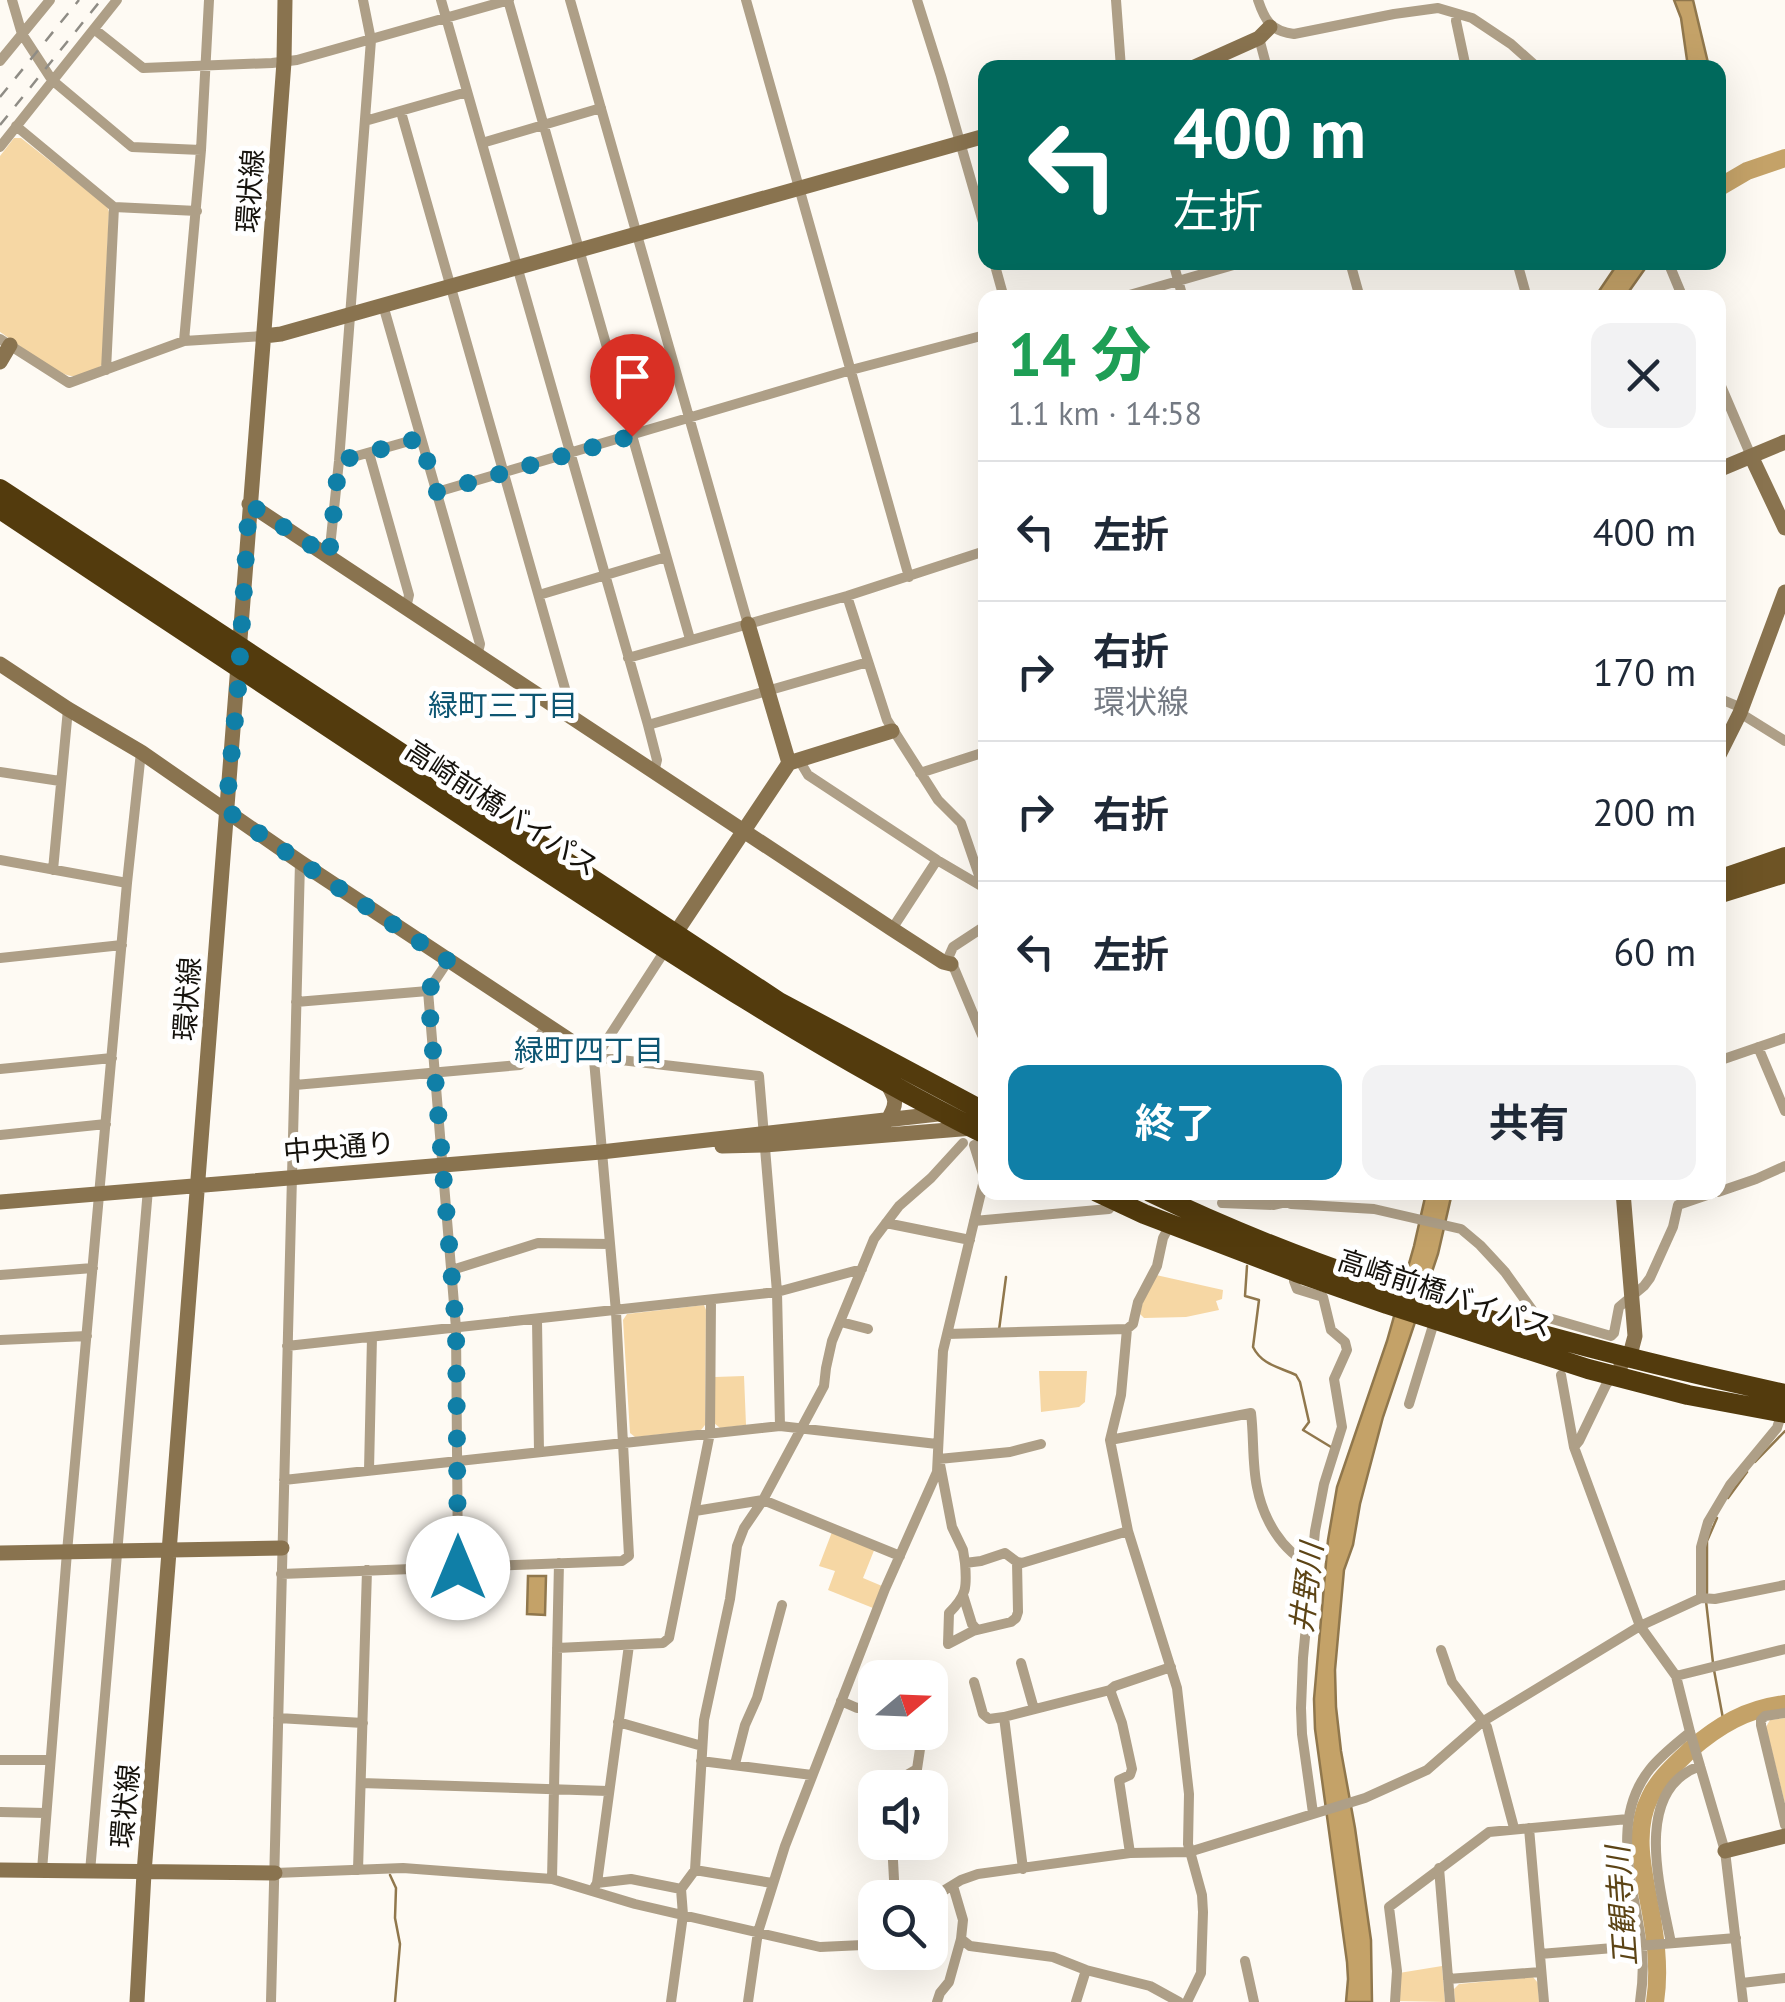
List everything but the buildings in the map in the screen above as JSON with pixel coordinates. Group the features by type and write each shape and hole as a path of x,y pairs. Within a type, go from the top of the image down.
{"highway":[{"name":"高崎前橋バイパス","path":"0,489 241,646 772,1016 884,1080 978,1125"},
{"name":"高崎前橋バイパス","path":"0,509 239,670 670,942 780,1002 978,1125"},
{"name":"高崎前橋バイパス","path":"1130,1200 1178,1208 1433,1313 1613,1376 1688,1394 1784,1406"},
{"name":"高崎前橋バイパス","path":"1178,1208 1296,1272 1390,1296"},
{"name":"高崎前橋バイパス","path":"1433,1313 1628,1358 1784,1406"}],"main road":[{"path":"1726,876 1785,856"},
{"path":"1726,892 1785,874"}],"street":[{"path":"12,0 22,34 52,80 132,147 202,150"},
{"path":"0,61 50,0"},
{"path":"0,147 117,0"},
{"path":"184,341 202,150 209,0"},
{"name":"環状線","path":"137,2002 264,336 284,62 284,0"},
{"path":"329,557 371,40 363,0"},
{"path":"441,0 648,725 656,760 654,772"},
{"path":"94,29 143,68 284,62 508,0 690,639"},
{"path":"570,0 748,624 794,761 978,886"},
{"path":"746,0 910,577"},
{"path":"917,0 978,205"},
{"path":"1116,0 1120,60"},
{"path":"1258,0 1267,60"},
{"path":"1208,60 1265,32 1294,34 1441,4 1472,18 1529,60"},
{"path":"1457,14 1465,60"},
{"path":"365,121 467,92"},
{"path":"482,143 601,108"},
{"path":"401,112 540,595 569,716"},
{"path":"16,126 114,208 196,211"},
{"path":"0,362 5,342 69,383 184,341 281,334 978,138"},
{"path":"106,370 114,208"},
{"path":"1175,270 1181,290"},
{"path":"1147,290 1216,270"},
{"path":"382,305 480,644 477,656"},
{"path":"437,492 851,370 978,337"},
{"path":"1726,398 1785,528"},
{"path":"339,461 420,438"},
{"path":"1726,467 1785,442"},
{"path":"369,453 409,595 406,608"},
{"path":"249,504 942,962 951,964"},
{"path":"628,658 847,596 978,553"},
{"path":"540,595 666,557"},
{"path":"1726,741 1785,592"},
{"path":"847,596 892,731 938,800 961,822 978,872"},
{"path":"648,725 868,662"},
{"path":"0,664 68,710 141,752 595,1057 759,1076 777,1292 780,1426"},
{"path":"1726,703 1785,740"},
{"path":"53,870 68,710"},
{"path":"281,1574 622,1562 630,1556 616,1312 595,1057 794,761 892,731"},
{"path":"42,1870 66,1552 141,752"},
{"path":"920,772 978,754"},
{"path":"0,772 60,781"},
{"path":"0,860 127,883"},
{"path":"892,929 937,860"},
{"path":"271,2002 300,862"},
{"path":"978,931 953,947 950,956 978,1025"},
{"path":"0,958 122,945"},
{"path":"448,961 428,991 456,1328 458,1568"},
{"path":"296,1002 428,991"},
{"path":"295,1085 520,1065 546,1026"},
{"path":"1726,1058 1785,1038"},
{"path":"1758,1047 1785,1111"},
{"path":"0,1069 112,1058"},
{"path":"884,1080 896,1102 887,1121"},
{"name":"中央通り","path":"765,1139 948,1113"},
{"path":"0,1134 106,1124"},
{"path":"671,2002 683,1914 681,1889 695,1870 710,1684 730,1598 737,1546 824,1386 840,1322 874,1240 905,1200 932,1178 978,1125"},
{"name":"中央通り","path":"0,1202 683,1144 978,1125"},
{"path":"1726,1189 1785,1166"},
{"path":"90,1872 148,1189"},
{"path":"965,1563 1000,1554 1013,1557 1018,1562 1018,1612 1011,1622 978,1630 948,1644 950,1613 967,1586 963,1550 952,1527 938,1459 943,1351 980,1200"},
{"path":"974,1222 1109,1209 1107,1200"},
{"path":"1222,1203 1278,1205 1282,1200"},
{"path":"1318,1200 1373,1205 1457,1228 1491,1256 1534,1314 1611,1336 1619,1307 1650,1278 1678,1205 1693,1200"},
{"path":"1574,1447 1606,1385 1628,1358 1634,1336 1624,1200"},
{"path":"1178,1208 1154,1274 1128,1329 1121,1395 1110,1440 1128,1531 1177,1688 1187,1772 1189,1852 1202,1895 1201,1973 1187,2002"},
{"path":"886,1223 970,1240"},
{"path":"452,1270 538,1243 610,1244"},
{"path":"0,1275 93,1268"},
{"path":"287,1346 777,1292 862,1269"},
{"path":"1296,1272 1297,1289 1323,1297 1331,1330 1347,1350 1334,1380 1342,1428 1320,1500 1310,1565 1300,1708 1315,1813"},
{"path":"557,1648 663,1643 670,1638 710,1433 711,1300"},
{"path":"1409,1404 1433,1313"},
{"path":"538,1320 539,1452"},
{"path":"840,1322 868,1329"},
{"path":"947,1334 1128,1329"},
{"path":"0,1340 87,1336"},
{"path":"369,1470 372,1337"},
{"path":"1561,1375 1574,1447 1640,1626 1676,1676 1725,1851 1744,2002"},
{"path":"1706,1598 1701,1547 1708,1522 1730,1485 1777,1428 1784,1406"},
{"path":"1110,1440 1251,1413 1256,1486 1264,1510 1288,1551 1310,1565"},
{"path":"284,1480 780,1426 937,1444"},
{"path":"938,1459 1010,1452 1041,1444"},
{"path":"748,2002 758,1932 772,1884 841,1702 934,1479 938,1459"},
{"path":"695,1511 763,1500 900,1556"},
{"path":"1018,1562 1128,1531"},
{"path":"0,1553 282,1548"},
{"path":"552,1879 559,1562"},
{"path":"358,1870 367,1570"},
{"path":"948,1889 978,1874 1130,1853 1189,1852 1362,1798 1427,1770 1482,1722 1640,1626 1706,1598 1785,1585"},
{"path":"963,1595 972,1624 978,1630"},
{"path":"735,1764 782,1605"},
{"path":"595,1886 629,1645"},
{"path":"1676,1676 1785,1649"},
{"path":"1440,1650 1452,1682 1487,1727 1514,1828"},
{"path":"1021,1662 1034,1709"},
{"path":"974,1682 989,1719 1110,1690 1171,1667"},
{"path":"1110,1690 1132,1770 1119,1780 1130,1853"},
{"path":"841,1702 858,1708"},
{"path":"1785,1713 1761,1720 1785,1825"},
{"path":"1004,1716 1023,1869"},
{"path":"278,1718 362,1723"},
{"path":"618,1722 702,1746"},
{"path":"1640,2002 1644,1945 1626,1846 1628,1820 1636,1792 1650,1769 1691,1735"},
{"path":"0,1760 50,1760"},
{"path":"702,1761 812,1775"},
{"path":"1666,1943 1656,1865 1658,1816 1666,1795 1699,1761"},
{"path":"361,1783 608,1791"},
{"path":"0,1812 45,1813"},
{"path":"1395,2002 1397,1971 1389,1908 1439,1868 1489,1832 1628,1820"},
{"path":"1529,1828 1544,2002"},
{"path":"1725,1851 1785,1836"},
{"path":"1439,1868 1450,2002"},
{"path":"0,1870 440,1870 552,1879 595,1886 635,1904 820,1948 858,1945"},
{"path":"695,1870 772,1884"},
{"path":"595,1886 631,1879 681,1889"},
{"path":"937,2002 949,1982 961,1939 963,1920 953,1886"},
{"path":"1540,1954 1736,1938"},
{"path":"961,1939 970,1946 990,1950 1053,1957 1086,1970 1150,1986 1179,2002"},
{"path":"1245,1961 1254,2002"},
{"path":"1076,2002 1086,1970"},
{"path":"1448,1979 1541,1972"},
{"path":"1742,1983 1785,1978"},
{"path":"1150,2002 1156,1990"}],"shaded area":[{"path":"1674,0 1693,0 1707,60 1687,60 1681,18"},
{"path":"14,138 21,138 107,206 109,212 102,365 83,375 71,376 56,370 0,332 0,156"},
{"path":"1613,270 1644,270 1630,290 1600,290"},
{"path":"1424,1200 1450,1200 1438,1254 1383,1417 1344,1570 1335,1670 1336,1707 1371,1940 1372,2002 1346,2002 1347,1962 1315,1729 1314,1699 1328,1540 1337,1487 1387,1341"},
{"path":"1156,1275 1223,1290 1222,1299 1216,1301 1219,1310 1186,1317 1144,1318 1140,1314 1145,1292"},
{"path":"704,1305 705,1425 701,1430 635,1437 630,1433 623,1320 627,1314"},
{"path":"1039,1371 1087,1371 1085,1402 1079,1407 1041,1412"},
{"path":"744,1376 746,1425 720,1428 714,1423 715,1377"},
{"path":"832,1532 875,1548 863,1578 882,1586 873,1608 828,1590 835,1571 819,1566"},
{"path":"528,1576 546,1576 545,1615 527,1614"},
{"path":"1785,1718 1785,1804 1766,1727 1770,1720"},
{"path":"1442,1966 1445,2002 1398,2001 1399,1973"},
{"path":"1533,1977 1538,1983 1539,2002 1455,2002 1454,1989 1459,1984"}],"waterway":[{"path":"1726,183 1747,171 1785,158"},
{"path":"1247,1266 1245,1296 1259,1300 1253,1347 1266,1362 1296,1375 1309,1422 1303,1430 1331,1447"},
{"path":"999,1330 1006,1277"},
{"path":"1755,1462 1785,1431"},
{"path":"1728,1498 1747,1472"},
{"path":"1707,1593 1707,1541 1717,1518"},
{"path":"1706,1601 1713,1663"},
{"path":"1714,1670 1724,1724"},
{"name":"正観寺川","path":"1655,2002 1656,1944 1641,1844 1644,1812 1650,1797 1668,1772 1712,1733 1745,1714 1785,1704"},
{"path":"390,1875 396,1888 395,1918 400,1944 395,2002"}],"railway":[{"path":"0,97 79,0"},
{"path":"0,125 101,0"}],"district":[{"name":"緑町三丁目","path":"503,706"},
{"name":"緑町四丁目","path":"589,1051"}],"route":[{"path":"458,1568 456,1328 428,991 448,961 226,810 249,504 329,557 339,461 420,438 437,492 632,436"}],"water label":[{"name":"井野川","path":"1307,1588"}]}
